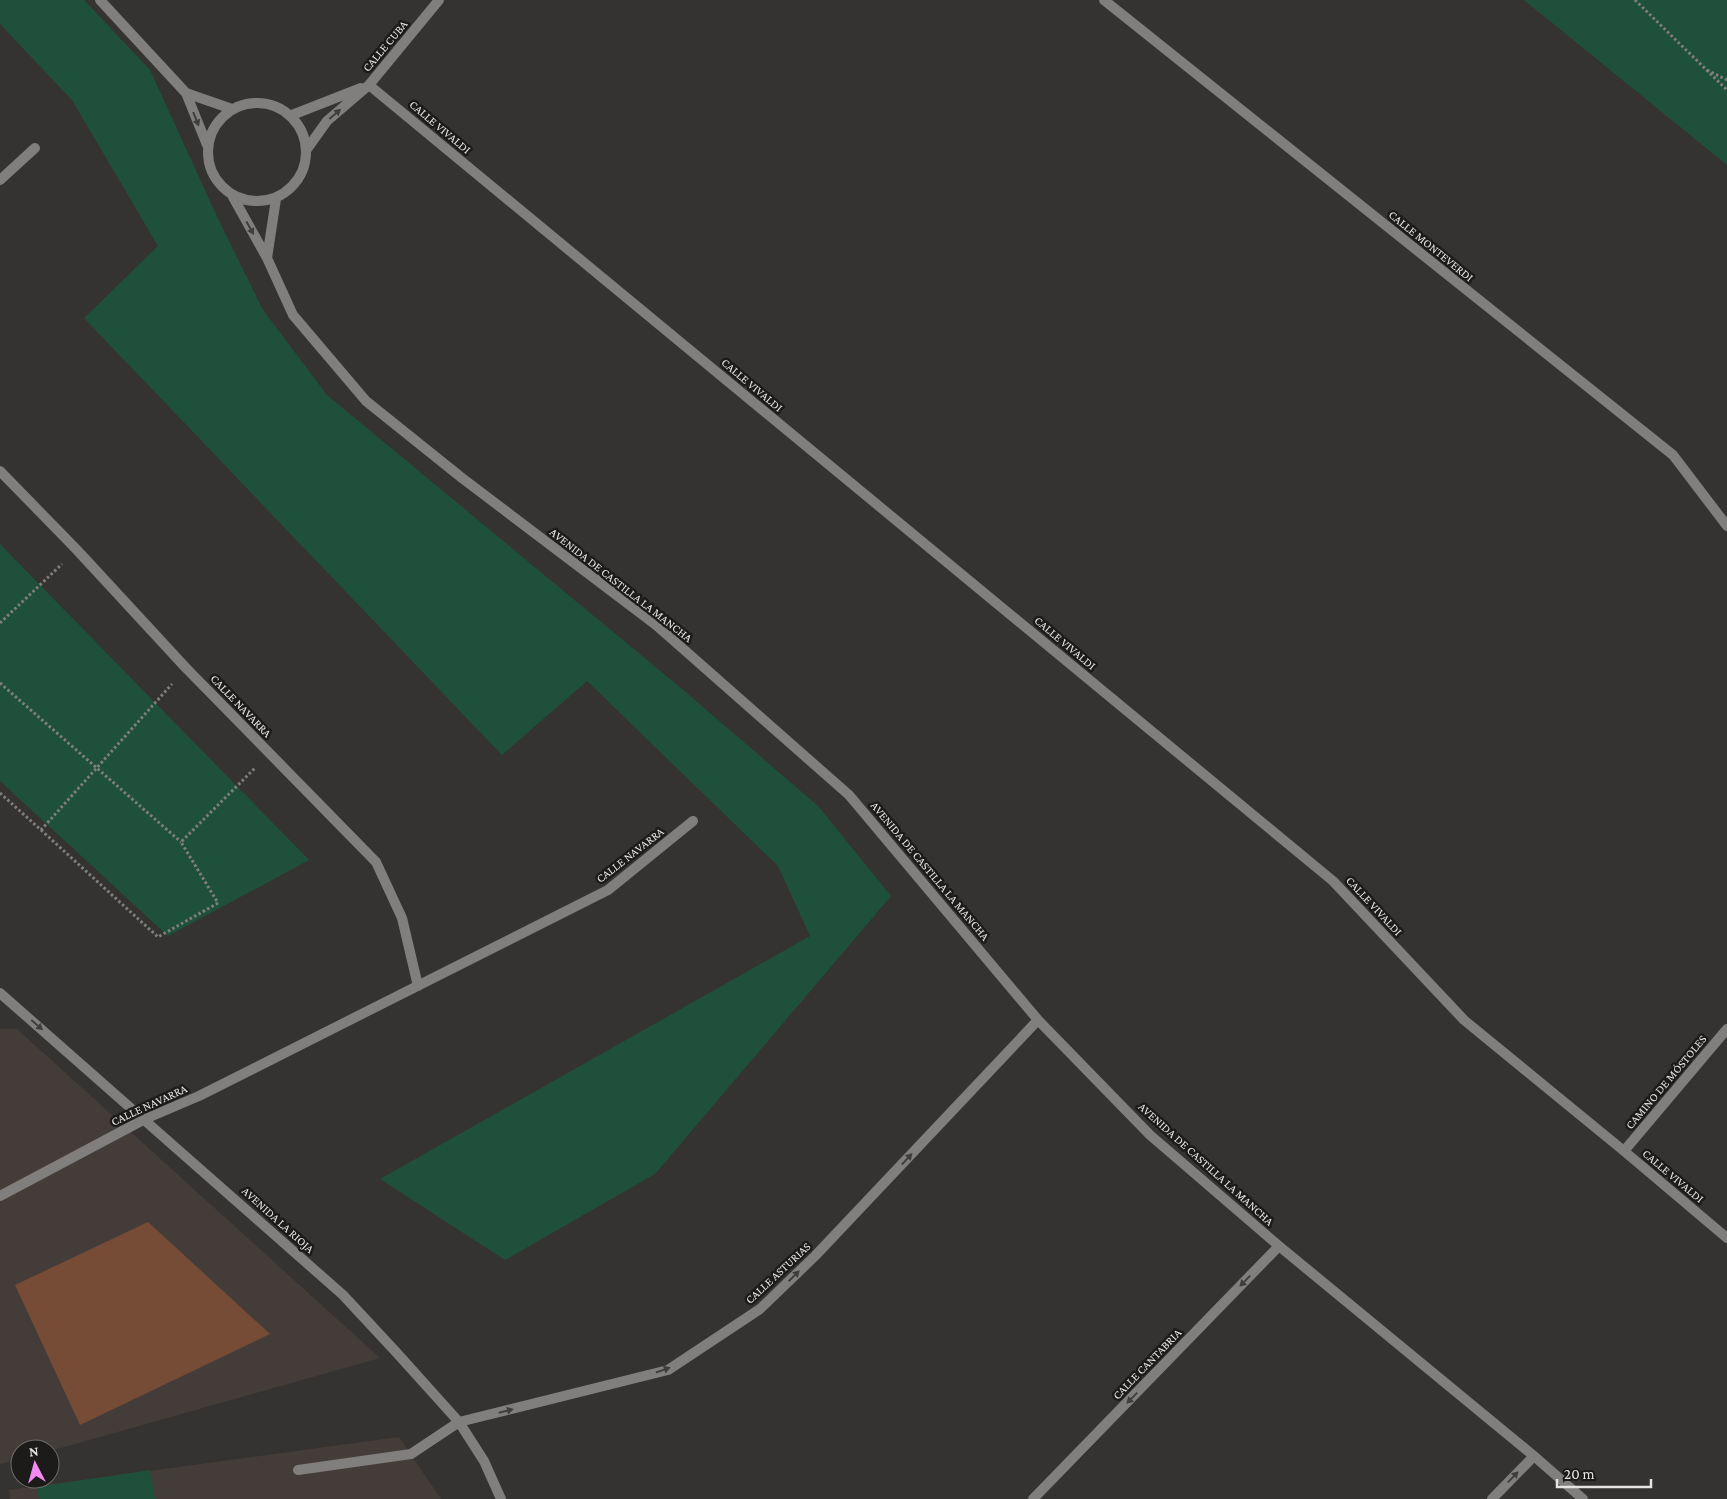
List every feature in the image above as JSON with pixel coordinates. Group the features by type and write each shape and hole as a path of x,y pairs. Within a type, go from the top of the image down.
{"street":[{"path":"100,0 186,93 207,145 212,175 232,197 254,203 276,199 300,179 307,149 303,131 292,115 263,102 232,108 186,93"},
{"name":"CALLE CUBA","path":"307,149 327,121 369,85 440,0"},
{"name":"CALLE MONTEVERDI","path":"1104,0 1673,454 1727,526"},
{"name":"CALLE CUBA","path":"292,115 369,85"},
{"name":"CALLE VIVALDI","path":"369,85 1333,881 1464,1020 1727,1238"},
{"path":"207,145 215,124 232,108"},
{"path":"0,180 35,148"},
{"name":"AVENIDA DE CASTILLA LA MANCHA","path":"232,197 267,258 293,315 366,401 462,478 656,624 849,794 1038,1020 1150,1135 1279,1246 1534,1456 1583,1499"},
{"path":"267,258 276,199"},
{"name":"CALLE NAVARRA","path":"0,471 77,550 186,668 376,862 402,918 418,986"},
{"name":"CALLE NAVARRA","path":"0,1196 145,1119 199,1096 608,890 694,821"},
{"name":"AVENIDA LA RIOJA","path":"0,992 343,1295 458,1422 484,1461 501,1499"},
{"name":"CALLE ASTURIAS","path":"458,1422 668,1370 760,1309 815,1256 1038,1020"},
{"name":"CAMINO DE MÓSTOLES","path":"1624,1151 1727,1029"},
{"name":"CALLE CANTABRIA","path":"1033,1499 1279,1246"},
{"path":"298,1470 411,1454 458,1422"},
{"path":"1492,1499 1534,1456"}],"path":[{"path":"1635,0 1727,90"},
{"path":"1704,69 1727,80"},
{"path":"0,623 77,550"},
{"path":"41,830 186,668"},
{"path":"0,683 181,842 218,903 158,937 0,793"},
{"path":"181,842 269,754"}],"shaded area":[{"path":"0,1029 17,1029 380,1358 60,1448 60,1439 10,1439 10,1462 0,1464"},
{"path":"399,1437 441,1499 10,1499 9,1490 60,1489 60,1483"}],"green space":[{"path":"0,0 84,0 150,70 220,223 263,310 327,395 682,689 818,806 891,896 655,1174 505,1260 380,1179 810,936 778,866 587,681 502,755 84,318 158,246 72,100 0,24"},
{"path":"1524,0 1727,0 1727,165"},
{"path":"0,544 309,860 168,936 0,781"},
{"path":"150,1470 155,1499 39,1499 37,1489 60,1489 60,1484"}],"building":[{"path":"148,1222 270,1334 80,1425 15,1285"}]}
